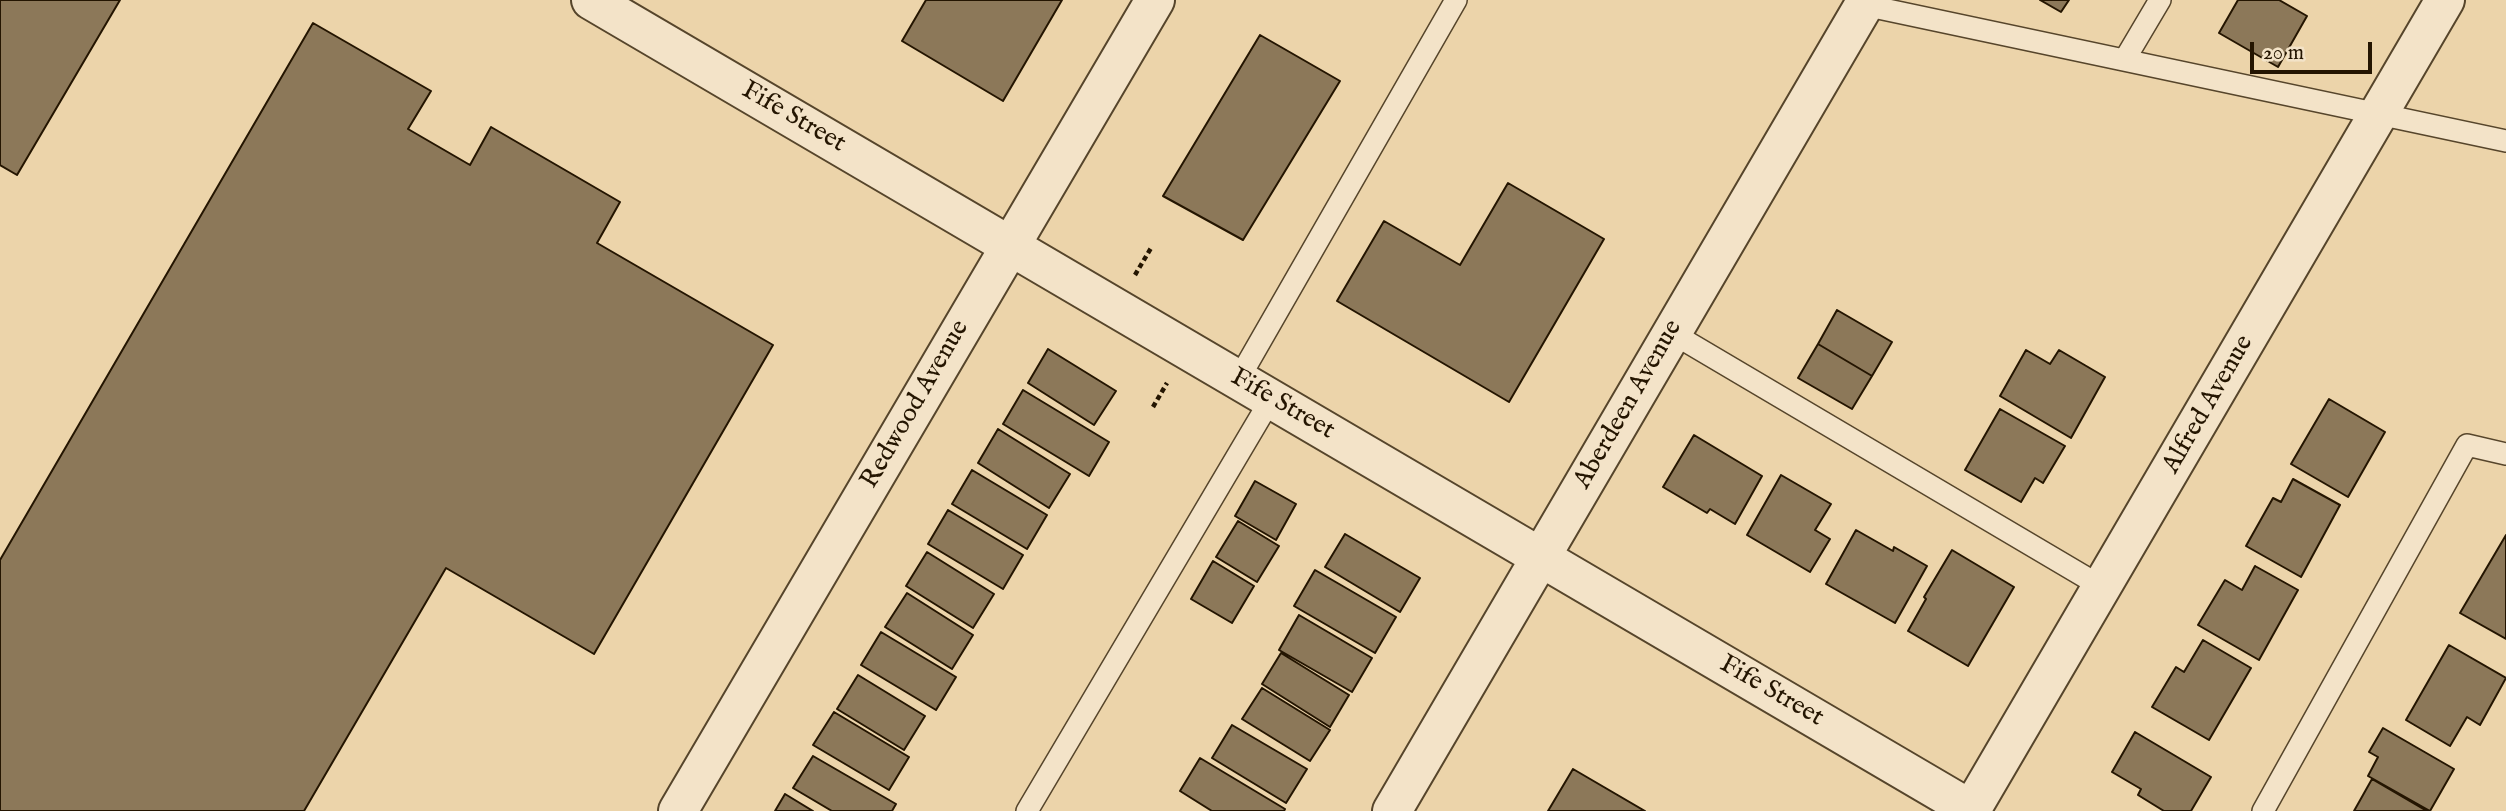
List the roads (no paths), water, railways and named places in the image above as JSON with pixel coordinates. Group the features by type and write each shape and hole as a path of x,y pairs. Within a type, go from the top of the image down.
{"street":[{"name":"Fife Street","path":"591,0 1972,811"},
{"name":"Redwood Avenue","path":"678,811 1155,0"},
{"name":"Alfred Avenue","path":"1972,811 2445,0"},
{"name":"Aberdeen Avenue","path":"1392,811 1866,2"}],"lane":[{"path":"1238,380 1456,0"},
{"path":"2125,60 2160,0"},
{"path":"1866,2 2506,141"},
{"path":"1672,334 2102,587"},
{"path":"1027,811 1271,399"},
{"path":"2263,811 2466,445 2506,454"}]}
